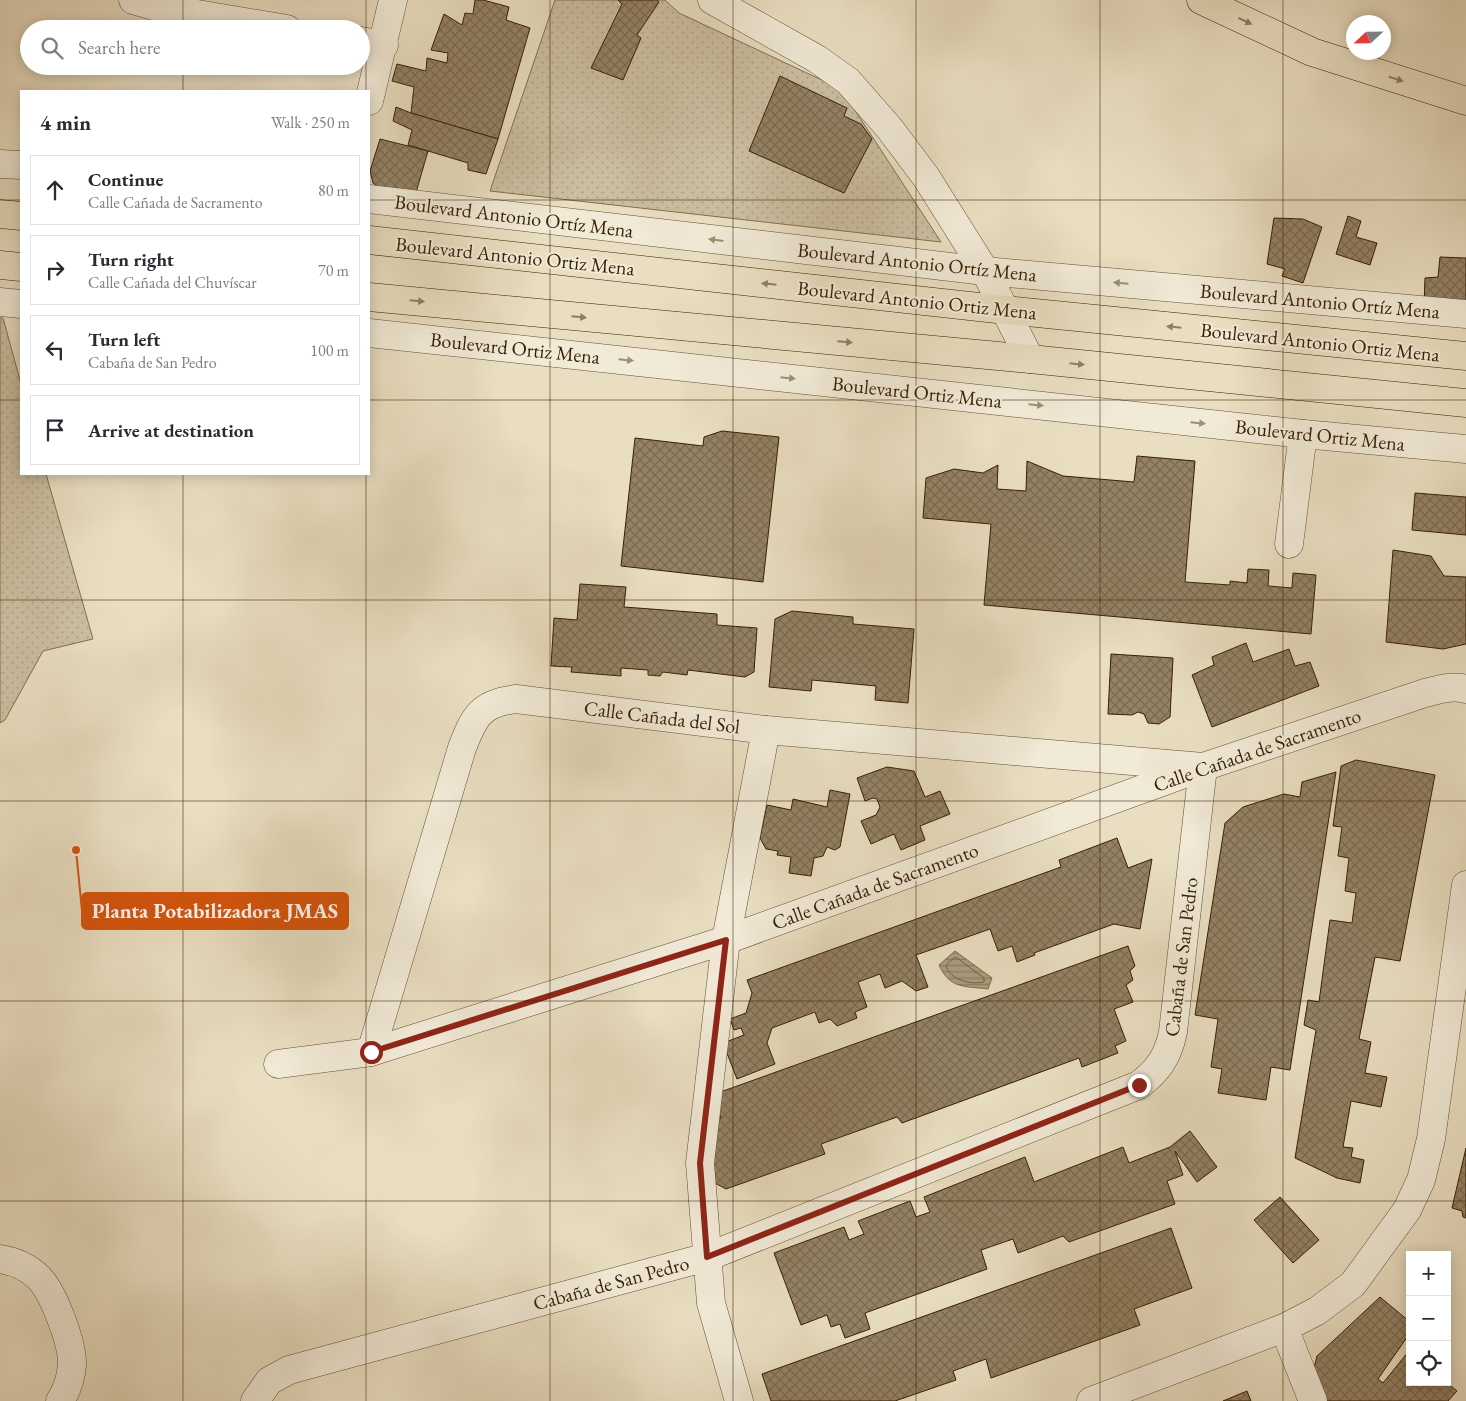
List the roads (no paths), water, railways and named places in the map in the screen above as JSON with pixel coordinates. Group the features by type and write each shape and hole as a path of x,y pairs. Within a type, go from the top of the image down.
{"main road":[{"path":"1201,0 1312,52 1466,101"},
{"path":"0,214 20,216"},
{"name":"Boulevard Antonio Ortiz Mena","path":"370,240 1006,310 1466,356"},
{"path":"0,265 20,267"},
{"path":"370,297 1030,359 1466,403"}],"street":[{"path":"133,0 161,8 233,20"},
{"path":"370,90 372,43 393,0"},
{"path":"712,0 817,59 848,81 890,129 926,177 985,271 1030,359"},
{"path":"0,164 20,165"},
{"name":"Boulevard Antonio Ortíz Mena","path":"370,199 985,271 1466,314"},
{"path":"0,302 20,304"},
{"name":"Boulevard Ortiz Mena","path":"370,333 1302,434 1466,449"},
{"path":"1289,544 1302,434"},
{"name":"Calle Cañada de Sacramento","path":"278,1064 371,1052 726,940 1203,767 1425,693 1446,688 1466,688"},
{"name":"Calle Cañada del Sol","path":"371,1052 462,748 470,727 479,714 490,705 503,700 516,699 766,730 1203,767"},
{"path":"739,1401 711,1303 700,1163 726,940 766,730"},
{"name":"Cabaña de San Pedro","path":"262,1391 289,1370 707,1257 1139,1085 1155,1073 1170,1050 1203,767"},
{"path":"1091,1401 1284,1328 1317,1311 1353,1284 1407,1210 1421,1180 1431,1139 1466,885"},
{"path":"0,1259 12,1261 38,1276 55,1305 65,1328 72,1364 68,1387 60,1401"},
{"path":"1284,1328 1313,1401"}],"water":[{"path":"955,951 992,978 988,989 959,985 943,973 939,965"}],"place":[{"name":"Planta Potabilizadora JMAS","path":"76,850"}]}
